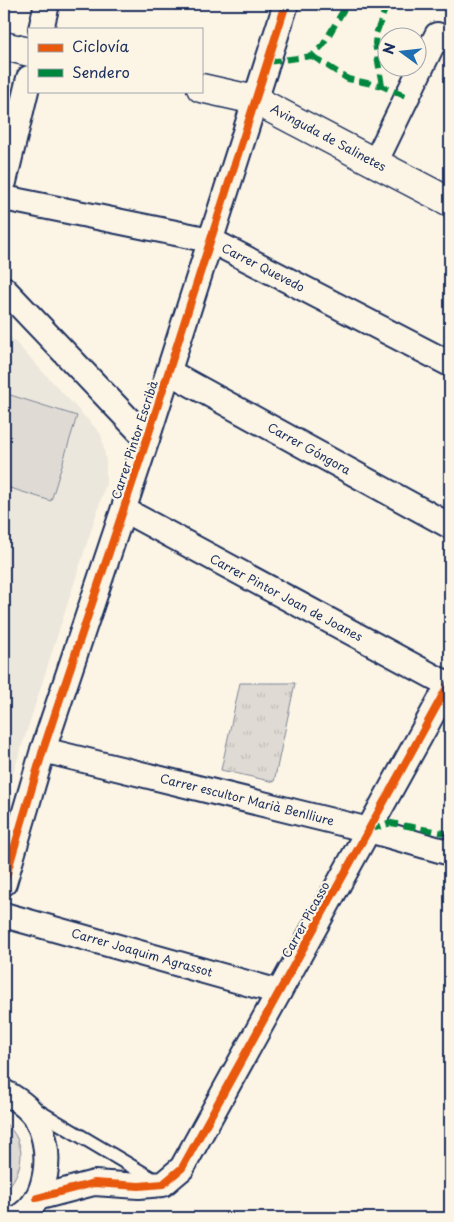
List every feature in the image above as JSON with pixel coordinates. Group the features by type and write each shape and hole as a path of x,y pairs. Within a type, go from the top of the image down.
{"street":[{"path":"40,28 46,4"},
{"name":"Carrer Pintor Escribà","path":"4,883 43,750 169,372 286,4"},
{"path":"375,163 444,38"},
{"path":"4,46 28,52"},
{"path":"4,182 28,82"},
{"name":"Avinguda de Salinetes","path":"202,88 255,100 450,202"},
{"name":"Carrer Quevedo","path":"4,198 210,240 450,364"},
{"path":"4,288 147,439"},
{"name":"Carrer Góngora","path":"169,372 450,526"},
{"name":"Carrer Pintor Joan de Joanes","path":"124,510 449,684"},
{"name":"Carrer Picasso","path":"163,1184 182,1168 449,684"},
{"name":"Carrer escultor Marià Benlliure","path":"43,750 369,830 450,853"},
{"name":"Carrer Joaquim Agrassot","path":"4,915 279,992"},
{"path":"12,1096 38,1121 47,1146 46,1173 37,1198 21,1218"},
{"path":"37,1198 94,1183 139,1186 163,1184"}],"lane":[{"path":"12,1096 163,1184"}],"shaded area":[{"path":"4,330 101,434 106,460 106,484 4,802"}],"green space":[{"path":"4,393 77,416 51,501 4,486"},
{"path":"240,683 295,683 274,782 221,770"},
{"path":"4,1122 17,1139 21,1157 16,1175 4,1193"}],"marked path":[{"path":"268,62 312,56 323,45 347,4"},
{"path":"382,86 375,43 376,34 387,4"},
{"path":"312,56 348,79 382,86 407,97"},
{"path":"369,830 391,823 450,834"}],"cycle path":[{"path":"4,883 43,750 147,439 286,4"},
{"path":"37,1198 94,1183 139,1186 163,1184 182,1168 450,682"}]}
